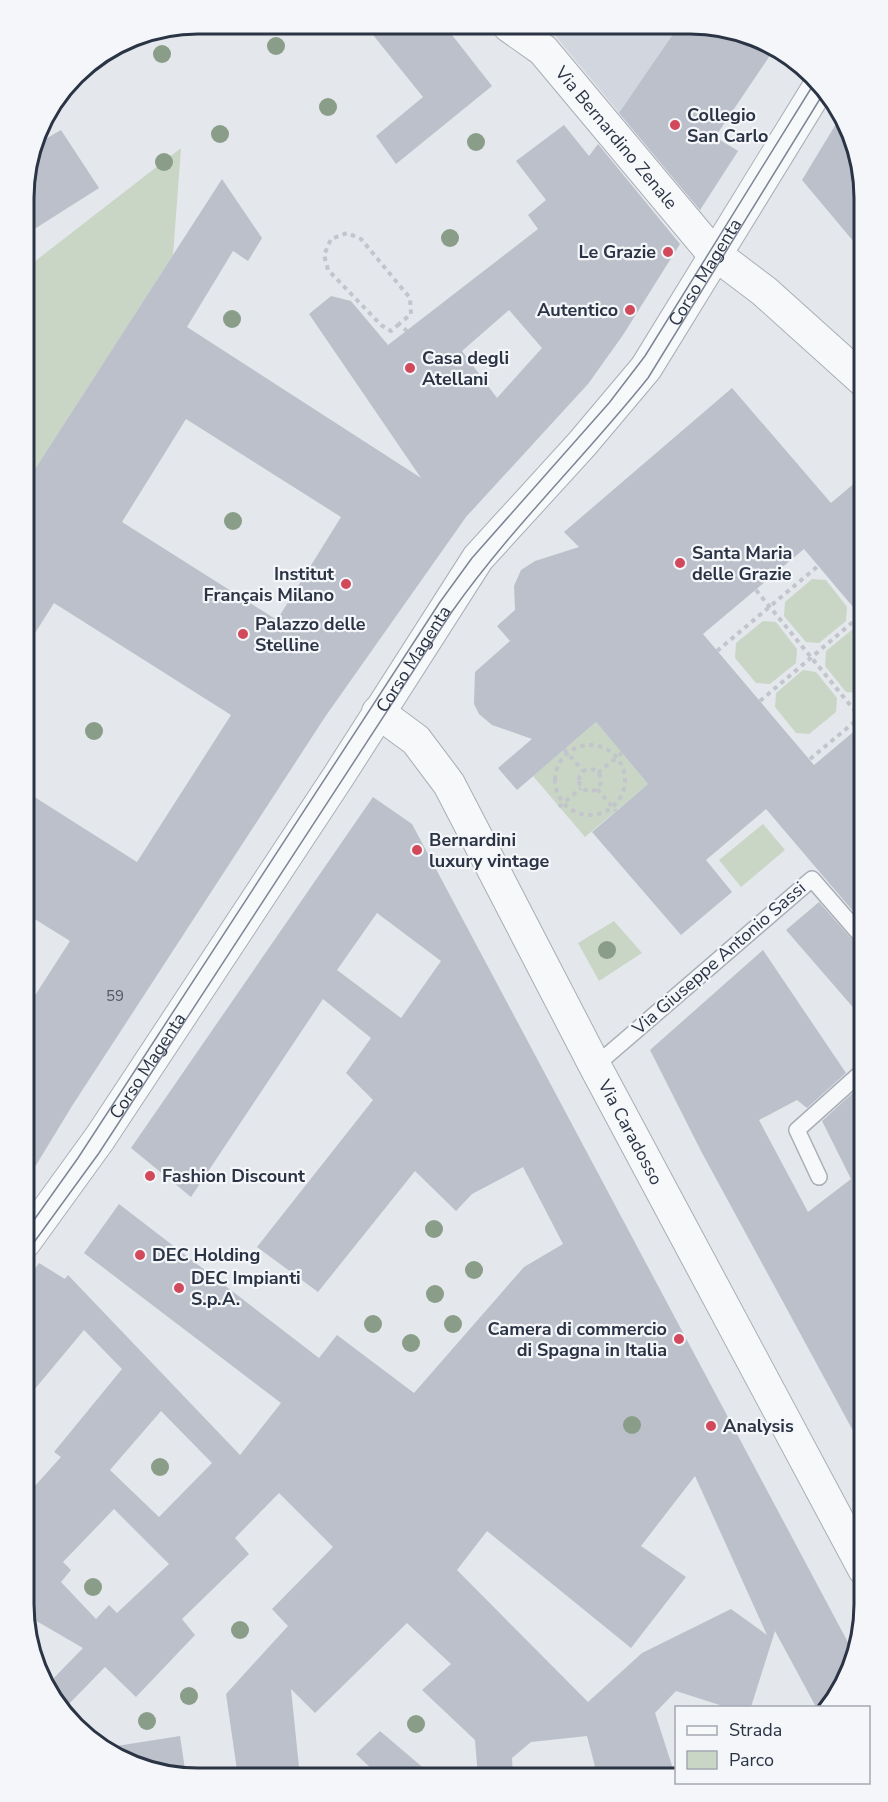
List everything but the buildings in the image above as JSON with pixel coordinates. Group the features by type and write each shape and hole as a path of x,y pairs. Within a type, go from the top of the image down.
{"street":[{"name":"Via Bernardino Zenale","path":"520,34 543,50 717,257 764,291 854,372"},
{"name":"Corso Magenta","path":"34,1229 100,1138 477,558 628,391 662,345 815,93"},
{"name":"Via Caradosso","path":"378,712 416,740 449,784 595,1066 853,1549"}],"lane":[{"name":"Via Giuseppe Antonio Sassi","path":"595,1066 812,879 853,927"},
{"path":"819,1177 797,1130 853,1080"}],"path":[{"path":"347,233 361,239 410,298 411,314 399,324 391,331 381,325 328,270 324,255 331,239 347,233"},
{"path":"399,324 406,331"},
{"path":"717,651 818,566"},
{"path":"756,590 854,707"},
{"path":"759,701 854,621"},
{"path":"810,759 854,723"},
{"path":"593,745 608,750 616,757 622,767 624,783 622,794 612,806 596,814 585,814 564,803 558,793 556,776 568,754 582,746 593,745"},
{"path":"564,749 583,771"},
{"path":"598,773 622,753"},
{"path":"592,769 598,773 601,783 597,789 587,791 582,788 579,781 583,771 592,769"},
{"path":"559,807 582,788"},
{"path":"597,789 616,811"}],"shaded area":[{"name":"Collegio San Carlo","path":"554,34 690,34 742,43 770,56 715,137 738,151 700,210"}],"green space":[{"path":"181,148 173,255 35,469 35,469 35,261"},
{"path":"812,579 826,580 847,607 846,621 819,643 806,642 784,616 785,602"},
{"path":"763,621 776,622 797,649 796,663 770,684 756,683 735,658 736,643"},
{"path":"854,629 854,693 846,692 825,666 826,651"},
{"path":"803,670 816,672 837,698 836,712 809,734 796,733 775,707 776,693"},
{"path":"596,722 648,784 585,837 533,776"},
{"path":"763,824 785,850 741,887 719,860"},
{"path":"614,921 642,953 599,981 578,943"}],"tram line":[{"path":"34,1220 78,1158 440,602 472,558 609,403 645,356 811,88"},
{"path":"34,1242 99,1153 451,613 522,523 648,378 820,99"}],"place":[{"name":"Collegio San Carlo","path":"675,125"},
{"name":"Le Grazie","path":"668,252"},
{"name":"Autentico","path":"630,310"},
{"name":"Casa degli Atellani","path":"410,368"},
{"name":"Santa Maria delle Grazie","path":"680,563"},
{"name":"Institut Français Milano","path":"346,584"},
{"name":"Palazzo delle Stelline","path":"243,634"},
{"name":"Bernardini luxury vintage","path":"417,850"},
{"name":"Fashion Discount","path":"150,1176"},
{"name":"DEC Holding","path":"140,1255"},
{"name":"DEC Impianti S.p.A.","path":"179,1288"},
{"name":"Camera di commercio di Spagna in Italia","path":"679,1339"},
{"name":"Analysis","path":"711,1426"}]}
